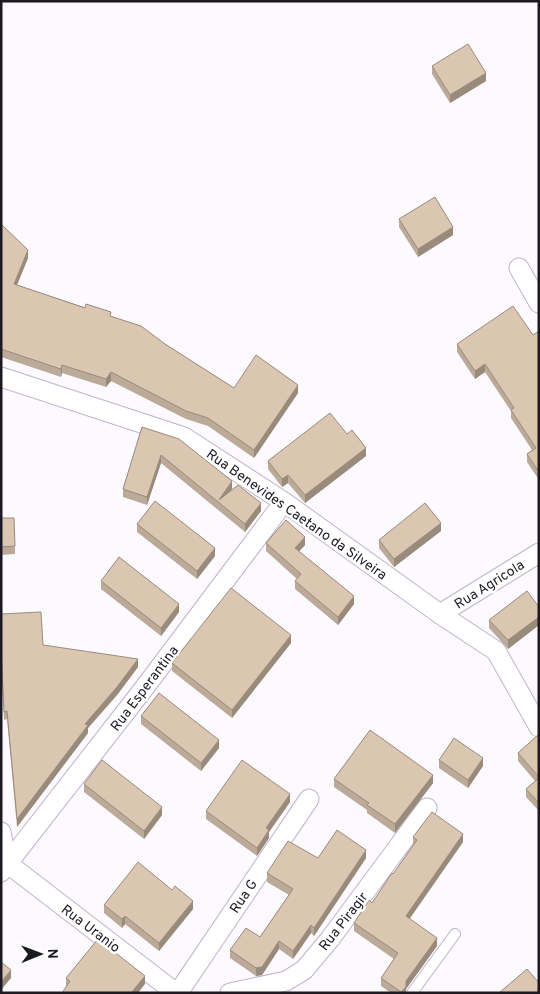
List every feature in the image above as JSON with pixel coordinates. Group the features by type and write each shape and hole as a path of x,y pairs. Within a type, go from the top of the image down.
{"street":[{"path":"519,268 539,303"},
{"name":"Rua Benevides Caetano da Silveira","path":"1,377 184,437 284,502 496,652 539,727"},
{"name":"Rua Esperantina","path":"4,868 145,687 284,502"},
{"name":"Rua Agricola","path":"440,614 539,553"},
{"name":"Rua G","path":"177,993 309,799"},
{"name":"Rua Piragir","path":"230,993 286,981 304,970 330,939 427,808"},
{"path":"1,833 4,868"},
{"name":"Rua Uranio","path":"4,868 177,993"}],"lane":[{"path":"412,993 455,934"}],"building":[{"path":"468,44 486,73 450,95 432,66"},
{"path":"435,197 453,227 418,249 399,219"},
{"path":"1,224 28,250 14,284 85,308 86,304 111,312 110,316 141,326 165,344 234,388 256,355 298,385 254,450 208,418 186,411 111,372 106,379 62,365 61,369 1,349"},
{"path":"513,306 533,335 539,331 539,472 527,454 536,448 511,410 514,408 485,364 475,371 457,344"},
{"path":"330,413 347,434 352,430 366,448 305,495 288,475 282,479 268,461"},
{"path":"142,427 179,439 232,481 219,500 238,485 261,503 245,524 161,455 147,497 123,489"},
{"path":"155,501 215,548 197,571 137,524"},
{"path":"425,503 441,523 394,559 379,540"},
{"path":"1,518 14,518 15,546 1,547"},
{"path":"286,520 305,537 295,548 354,596 338,617 295,581 301,574 266,543"},
{"path":"119,557 179,604 161,628 101,581"},
{"path":"231,588 291,635 232,710 172,663"},
{"path":"527,591 539,607 539,617 508,640 489,620"},
{"path":"41,612 43,645 138,659 85,724 88,725 17,819 7,711 4,712 1,614"},
{"path":"159,693 219,740 201,763 141,716"},
{"path":"370,730 433,775 395,824 334,779"},
{"path":"539,734 539,777 518,753"},
{"path":"454,738 483,758 468,780 439,760"},
{"path":"102,760 162,807 144,831 84,784"},
{"path":"242,760 290,794 266,828 269,830 257,848 206,811"},
{"path":"539,778 539,803 526,789"},
{"path":"432,812 463,834 406,916 437,938 406,981 406,987 401,992 381,978 398,953 354,923 369,900 372,903 417,840 413,837"},
{"path":"337,830 366,850 314,928 311,925 293,951 279,941 262,967 256,968 230,950 246,928 260,937 293,889 267,873 288,841 318,858"},
{"path":"138,862 172,890 175,886 193,901 159,943 125,916 122,919 104,905"},
{"path":"98,939 145,976 131,993 62,993 70,981 66,978"},
{"path":"1,962 11,970 1,982"},
{"path":"527,969 539,983 539,990 536,993 499,993"}]}
